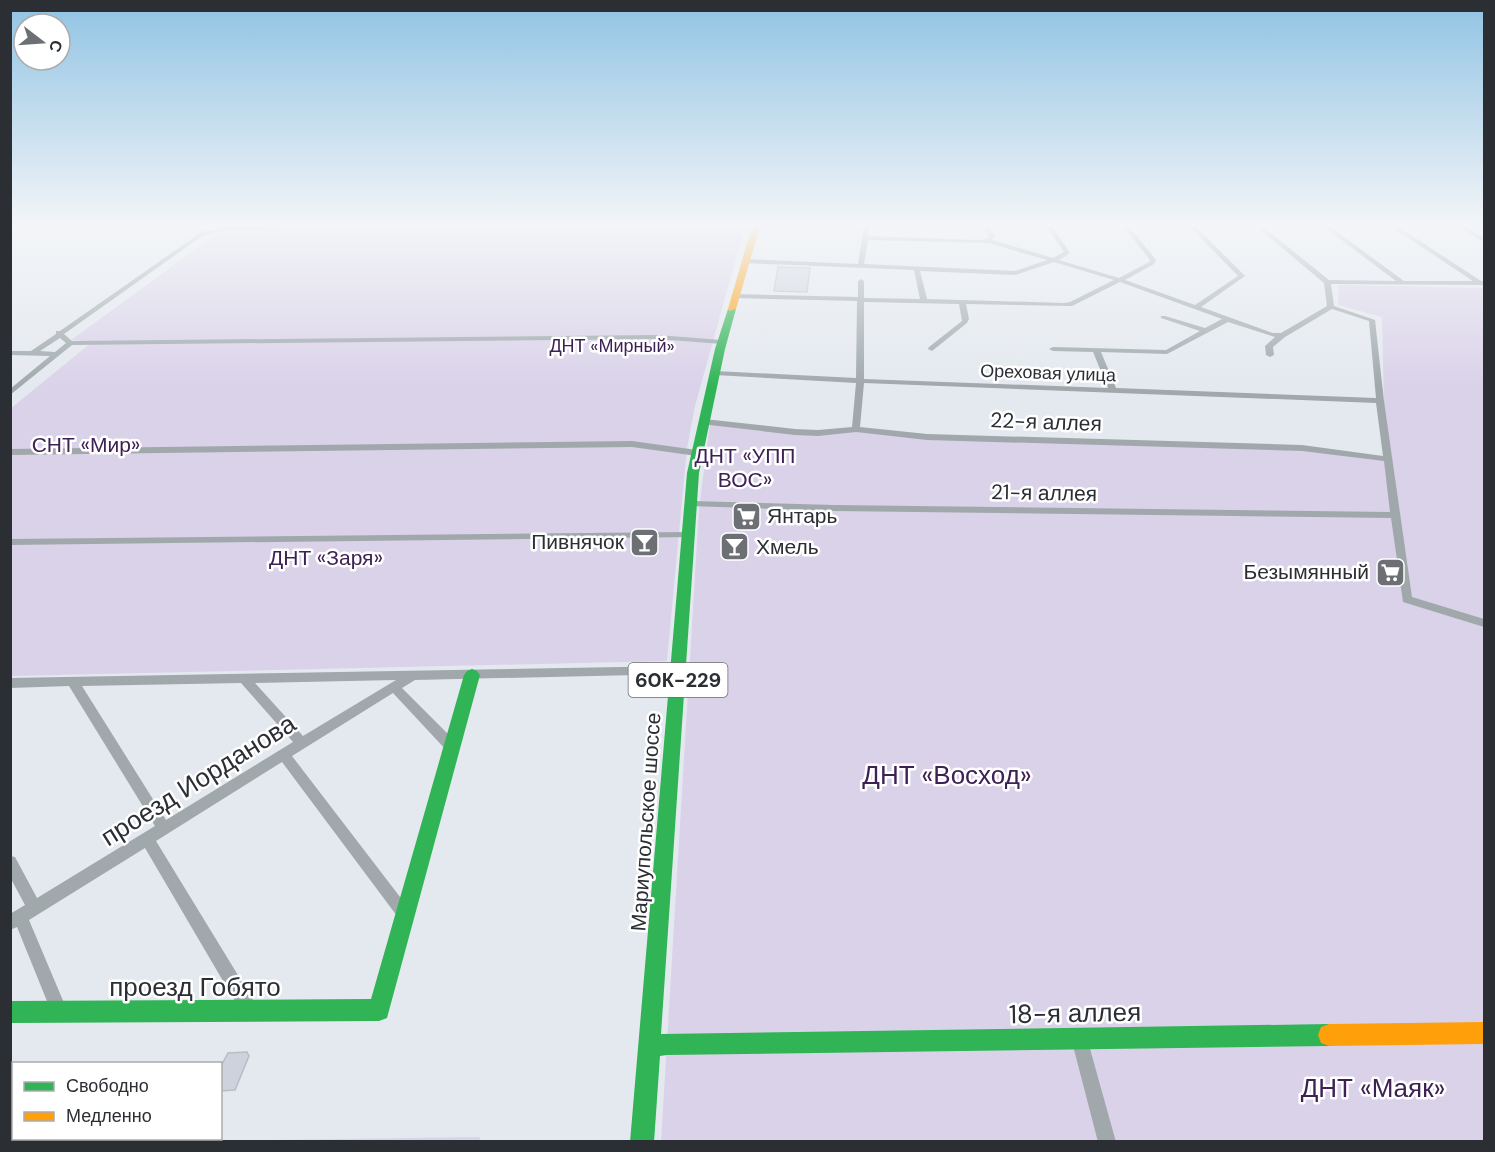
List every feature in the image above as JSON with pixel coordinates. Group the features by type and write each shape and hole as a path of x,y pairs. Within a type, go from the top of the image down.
{"main road":[{"name":"Мариупольское шоссе","path":"642,1142 697,453 722,342 739,280"},
{"path":"405,915 472,675"},
{"name":"проезд Гобято","path":"10,1012 379,1010 405,915"},
{"name":"18-я аллея","path":"650,1047 667,1044 1079,1037 1485,1033"}],"street":[{"path":"33,353 136,280"},
{"path":"919,280 924,302"},
{"path":"734,296 1072,304 1120,280 1272,335 1282,335"},
{"path":"1196,307 1236,280"},
{"path":"1324,280 1327,282 1482,283"},
{"path":"856,429 860,381 861,281"},
{"path":"1327,282 1332,308"},
{"path":"932,349 964,322 962,303"},
{"path":"1270,355 1269,346 1282,335 1332,308 1372,320 1380,401 1407,599 1485,623"},
{"path":"1163,316 1206,331"},
{"path":"1053,349 1167,352 1228,319"},
{"path":"59,333 70,344"},
{"path":"10,393 70,344 657,337 722,342"},
{"path":"1096,350 1113,390"},
{"path":"10,353 57,354"},
{"name":"Ореховая улица","path":"715,373 860,381 1380,401"},
{"name":"22-я аллея","path":"704,422 795,432 818,433 856,429 927,437 1302,448 1388,459"},
{"path":"10,452 632,444 697,453"},
{"name":"21-я аллея","path":"692,504 1396,515"},
{"path":"10,542 689,535"},
{"path":"10,683 679,670"},
{"name":"проезд Иорданова","path":"22,916 410,676"},
{"path":"246,679 302,744"},
{"path":"72,681 164,829"},
{"path":"394,687 452,747"},
{"path":"284,755 405,915"},
{"path":"147,839 250,1012"},
{"path":"10,862 22,916 59,1010"},
{"path":"1079,1037 1107,1142"}],"green space":[{"path":"154,280 730,280 695,406 687,448 667,661 11,676 10,409 92,342 71,340"},
{"name":"ДНТ «Восход»","path":"1339,285 1484,288 1484,1141 661,1142 699,508 710,423 795,432 857,432 927,437 1302,448 1391,458 1384,404 1382,317 1338,305"},
{"path":"480,1137 479,1142 196,1141"}],"building":[{"path":"776,280 809,280 807,292 774,291"},
{"path":"247,1052 249,1056 235,1090 222,1091 222,1064 228,1053"}],"traffic: fast":[{"path":"642,1142 693,473 720,349 732,309"},
{"path":"10,1012 379,1010 472,675"},
{"path":"650,1047 667,1044 1329,1035"}],"traffic: slow":[{"path":"732,309 740,280"},
{"path":"1329,1035 1484,1033"}],"place":[{"name":"Янтарь","path":"746,516"},
{"name":"Пивнячок","path":"645,542"},
{"name":"Хмель","path":"735,547"},
{"name":"Безымянный","path":"1390,572"}],"park label":[{"name":"ДНТ «Мирный»","path":"612,346"},
{"name":"СНТ «Мир»","path":"86,445"},
{"name":"ДНТ «УПП ВОС»","path":"745,468"},
{"name":"ДНТ «Заря»","path":"326,558"},
{"name":"ДНТ «Маяк»","path":"1373,1088"}]}
